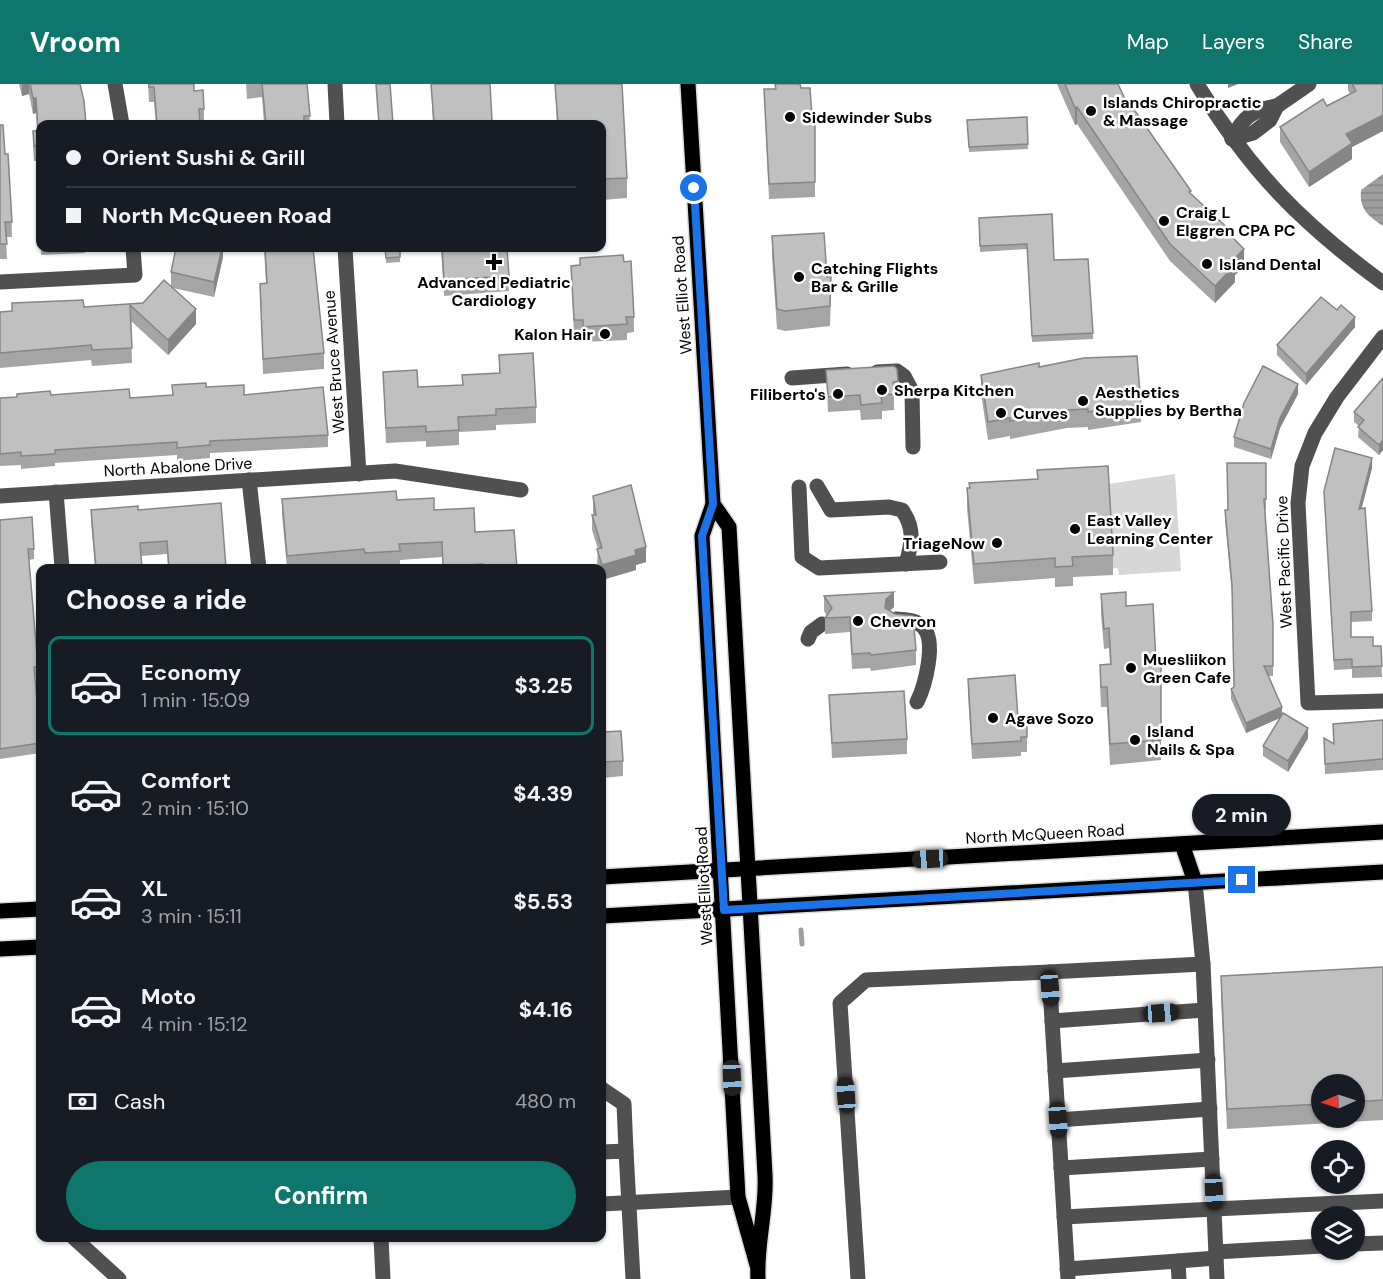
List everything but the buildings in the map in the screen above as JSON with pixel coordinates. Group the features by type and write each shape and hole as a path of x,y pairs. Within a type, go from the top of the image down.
{"main road":[{"name":"West Elliot Road","path":"688,84 713,504 702,536 738,1197 758,1272"},
{"name":"West Elliot Road","path":"713,504 729,527 752,908 766,1194 758,1272"},
{"name":"North McQueen Road","path":"606,877 1383,832"},
{"path":"1182,844 1195,882"},
{"path":"606,916 1383,872"},
{"path":"0,911 36,909"},
{"path":"0,950 36,947"}],"street":[{"path":"115,84 121,120"},
{"path":"335,84 337,120"},
{"path":"1197,84 1232,139 1263,179 1337,250 1383,283"},
{"path":"1232,139 1240,122 1258,108 1277,106 1309,84"},
{"path":"0,282 135,275 133,252"},
{"name":"West Bruce Avenue","path":"345,252 359,474"},
{"name":"West Pacific Drive","path":"1383,337 1337,397 1315,433 1302,466 1298,503 1308,703 1383,700"},
{"path":"792,378 897,371 904,376 912,391 913,447"},
{"name":"North Abalone Drive","path":"0,496 395,471 521,490"},
{"path":"249,480 259,564"},
{"path":"818,486 831,510 889,507 902,510 910,522 912,544 906,564"},
{"path":"799,487 802,557 819,568 939,562"},
{"path":"56,492 62,564"},
{"path":"894,618 922,625 927,633 927,675 917,702"},
{"path":"808,639 811,632 822,624"},
{"path":"1195,882 1203,964 1217,1279"},
{"path":"858,1279 840,1003 866,980 1203,964"},
{"path":"1049,972 1068,1274 1216,1255 1311,1247"},
{"path":"1052,1021 1205,1010"},
{"path":"1055,1071 1208,1060"},
{"path":"606,1092 624,1104 633,1279"},
{"path":"1058,1120 1210,1109"},
{"path":"606,1152 626,1151"},
{"path":"1061,1168 1212,1159"},
{"path":"606,1204 738,1197"},
{"path":"1064,1217 1383,1200"},
{"path":"78,1242 119,1279"},
{"path":"381,1242 383,1279"},
{"path":"1365,1244 1383,1243"},
{"path":"1178,1261 1179,1279"}],"shaded area":[{"path":"1383,174 1383,226 1373,219 1363,207 1361,190"},
{"path":"1175,474 1181,571 1119,575 1118,568 1113,568 1108,484"}],"waterway":[{"path":"801,930 802,944"}],"place":[{"name":"Islands Chiropractic & Massage","path":"1091,111"},
{"name":"Sidewinder Subs","path":"790,117"},
{"name":"Craig L Elggren CPA PC","path":"1164,221"},
{"name":"Advanced Pediatric Cardiology","path":"494,262"},
{"name":"Island Dental","path":"1207,264"},
{"name":"Catching Flights Bar & Grille","path":"799,277"},
{"name":"Kalon Hair","path":"605,334"},
{"name":"Sherpa Kitchen","path":"882,390"},
{"name":"Filiberto's","path":"838,394"},
{"name":"Aesthetics Supplies by Bertha","path":"1083,401"},
{"name":"Curves","path":"1001,413"},
{"name":"East Valley Learning Center","path":"1075,529"},
{"name":"TriageNow","path":"997,543"},
{"name":"Chevron","path":"858,621"},
{"name":"Muesliikon Green Cafe","path":"1131,668"},
{"name":"Agave Sozo","path":"993,718"},
{"name":"Island Nails & Spa","path":"1135,740"}],"route":[{"path":"694,188 713,504 702,536 724,910 1242,880"}]}
